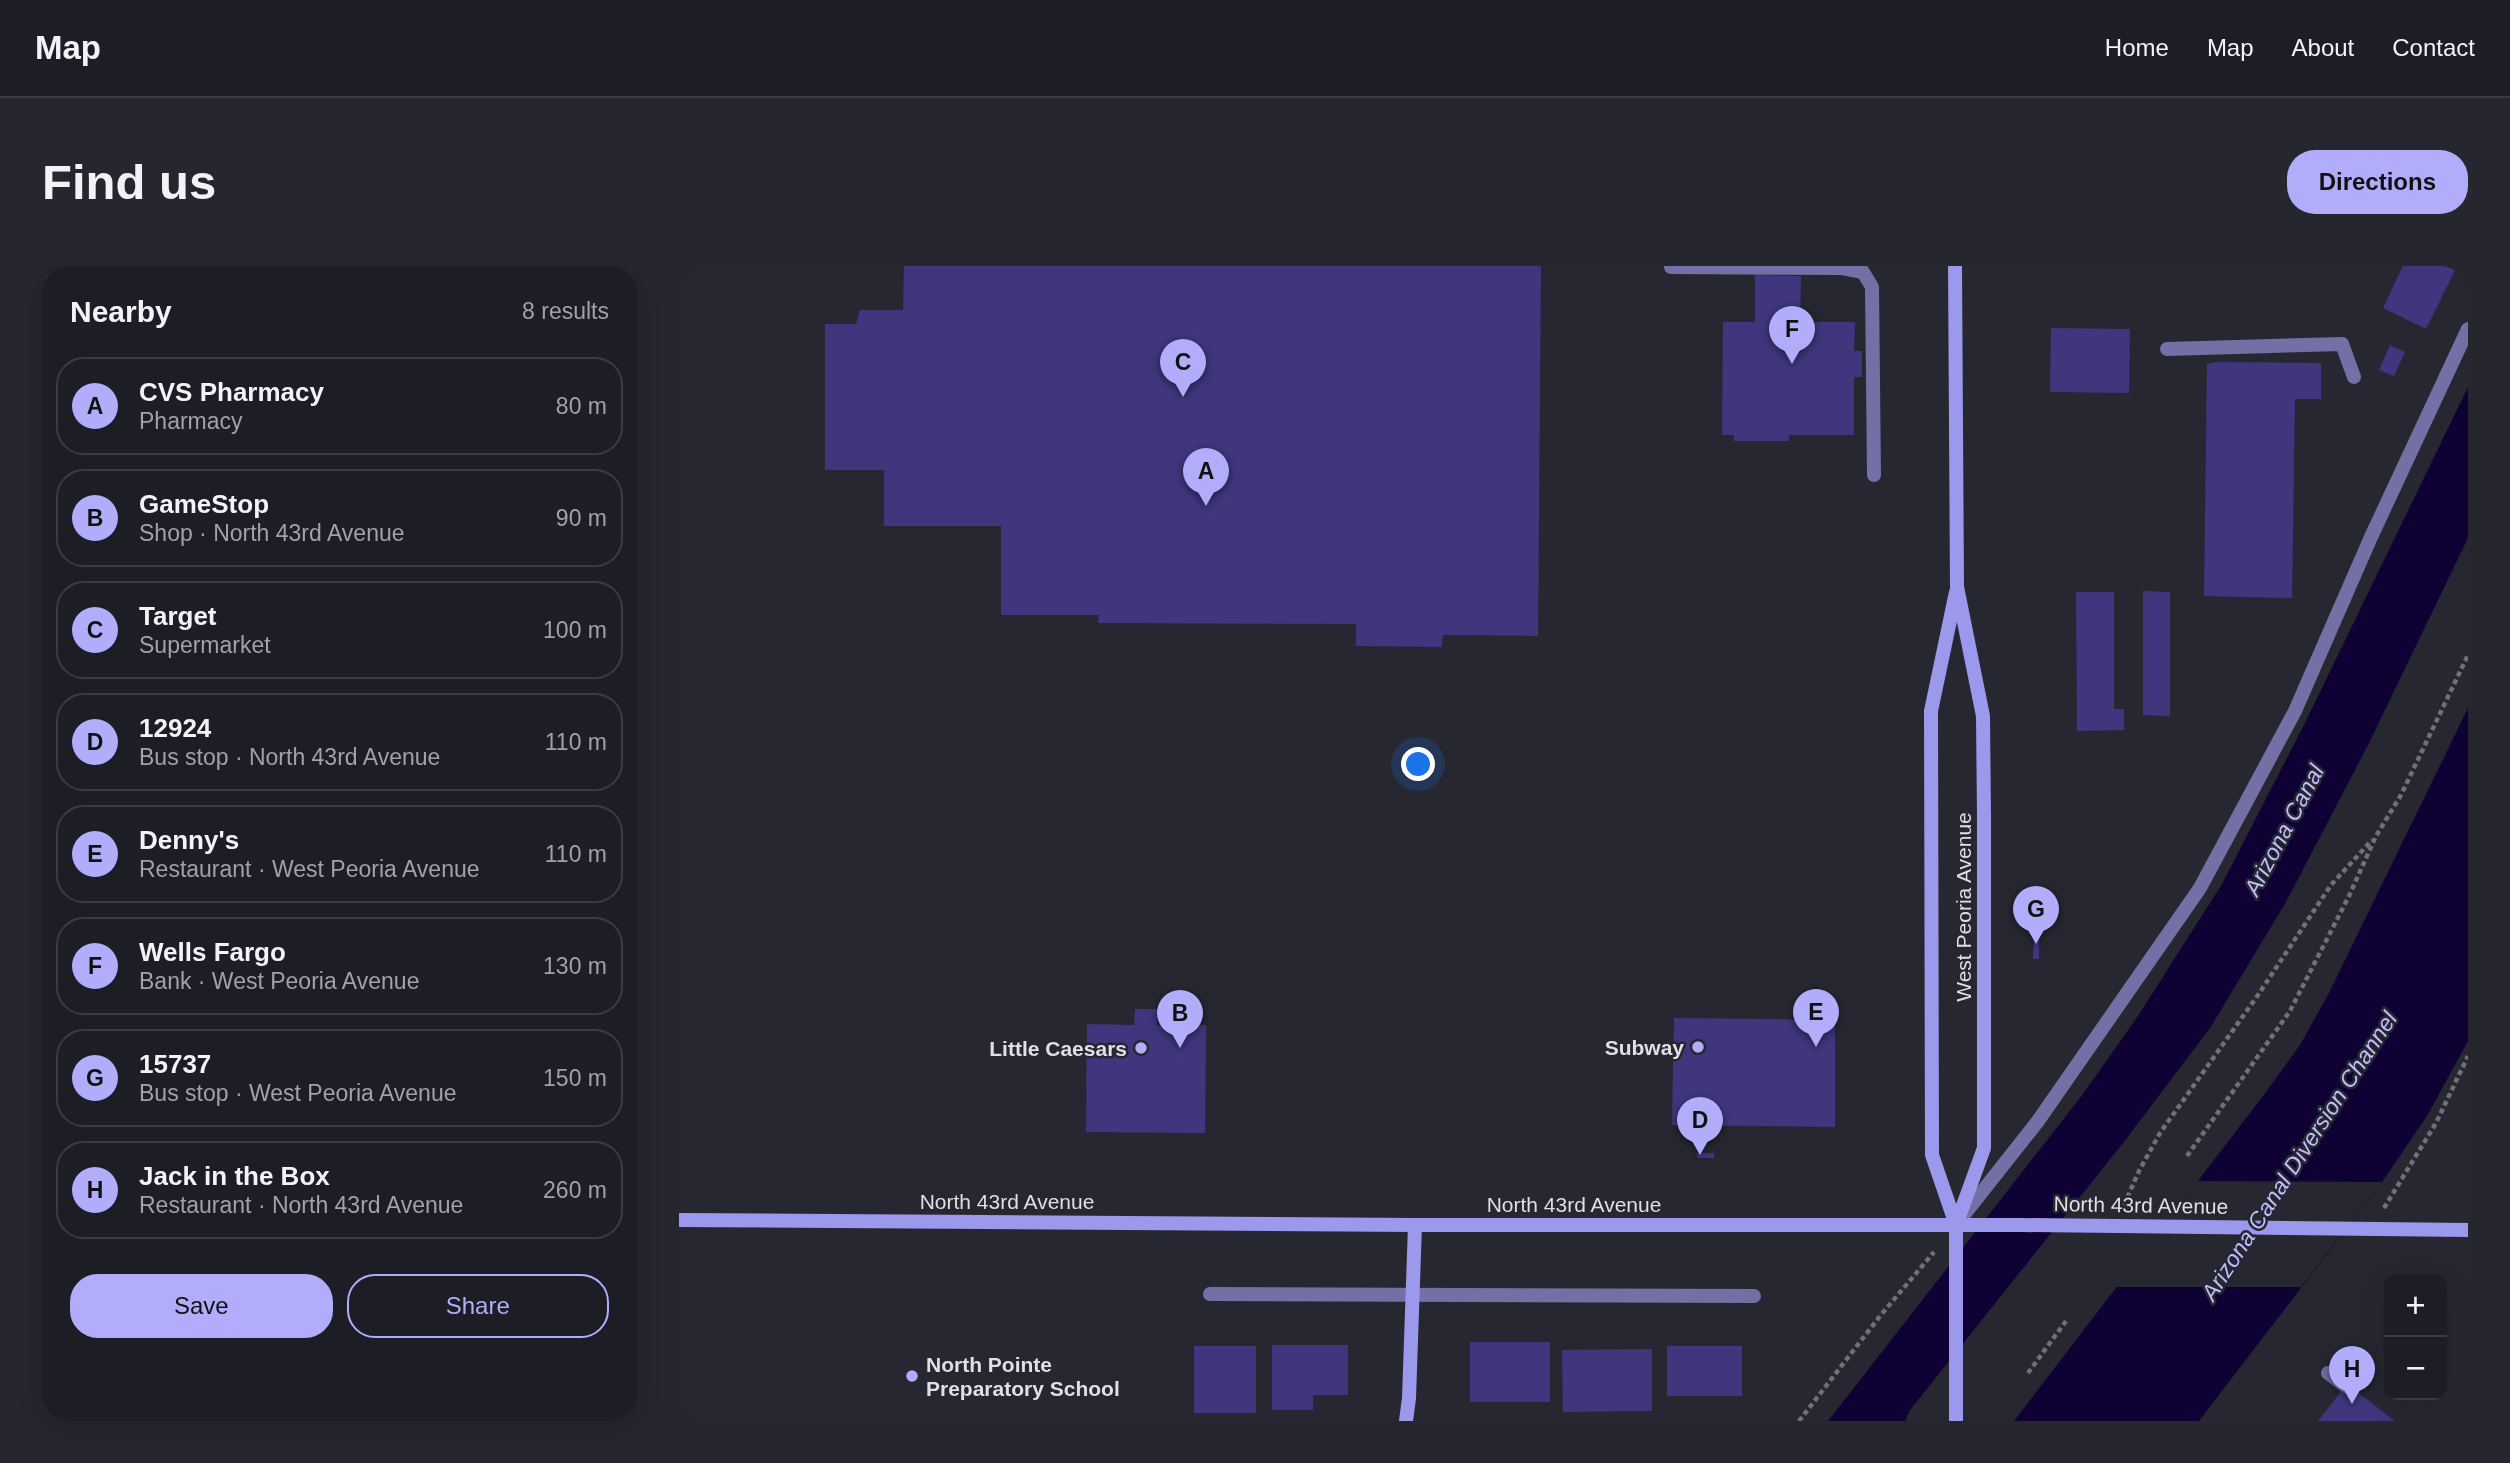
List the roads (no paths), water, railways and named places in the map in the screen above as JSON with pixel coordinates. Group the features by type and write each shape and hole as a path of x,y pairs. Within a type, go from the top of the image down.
{"main road":[{"name":"West Peoria Avenue","path":"1955,266 1957,587 1983,716 1984,1148 1956,1225"},
{"name":"West Peoria Avenue","path":"1957,587 1931,711 1932,1155 1956,1225 1957,1421"},
{"name":"North 43rd Avenue","path":"679,1220 1415,1225 2022,1224 2468,1230"},
{"path":"1406,1421 1415,1225"}],"street":[{"path":"1671,267 1842,268 1863,272 1872,287 1874,475"},
{"path":"1956,1225 2038,1121 2200,888 2295,711 2371,537 2468,330"},
{"path":"2167,349 2342,344 2354,377"},
{"path":"1210,1294 1754,1296"},
{"path":"2328,1373 2345,1386"}],"water":[{"name":"Arizona Canal","path":"2468,387 2468,538 2368,745 2286,902 2210,1028 2123,1143 1910,1410 1905,1421 1828,1421 2083,1094 2138,1016 2222,884 2305,723"},
{"name":"Arizona Canal Diversion Channel","path":"2468,708 2468,1041 2427,1116 2382,1182 2199,1421 2014,1421 2300,1045 2329,993"}],"place":[{"name":"Wells Fargo","path":"1792,364"},
{"name":"Target","path":"1183,397"},
{"name":"CVS Pharmacy","path":"1206,506"},
{"name":"15737","path":"2036,944"},
{"name":"Subway","path":"1698,1047"},
{"name":"Denny's","path":"1816,1047"},
{"name":"Little Caesars","path":"1141,1048"},
{"name":"GameStop","path":"1180,1048"},
{"name":"12924","path":"1700,1155"},
{"name":"North Pointe Preparatory School","path":"912,1376"},
{"name":"Jack in the Box","path":"2352,1404"}]}
